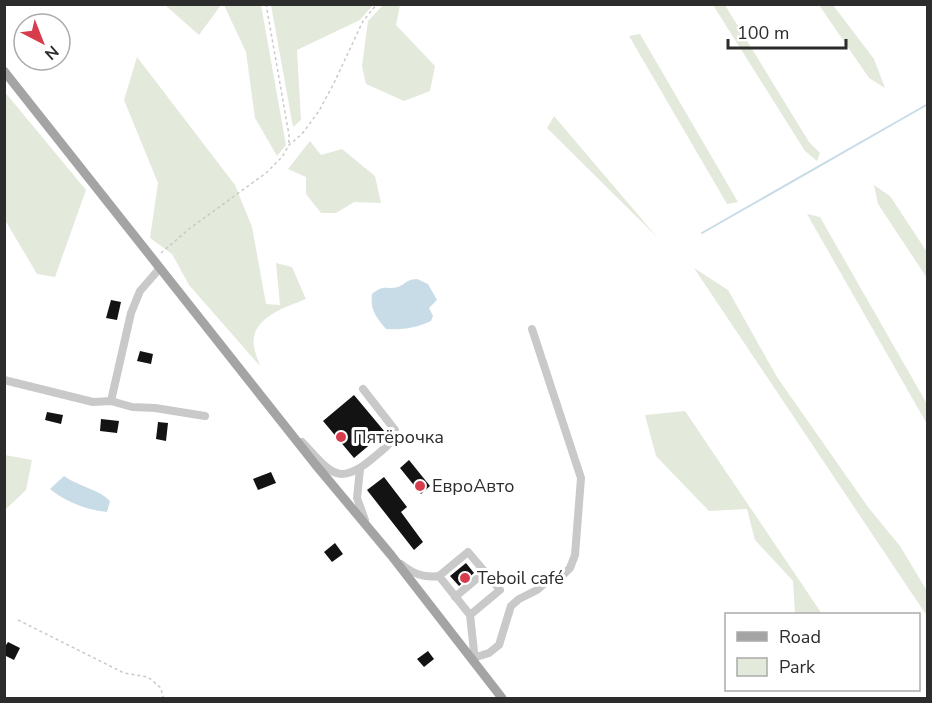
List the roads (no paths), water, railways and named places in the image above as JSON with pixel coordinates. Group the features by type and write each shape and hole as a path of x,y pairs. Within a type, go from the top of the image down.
{"main road":[{"path":"4,71 277,416 391,555 502,699"}],"lane":[{"path":"111,401 131,313 140,291 156,264"},
{"path":"473,658 489,653 499,645 511,606 546,582 562,576 570,568 575,555 581,478 532,329"},
{"path":"4,380 93,402 111,401 132,407 205,416"},
{"path":"277,416 329,469 343,475 352,474 392,443 395,430 363,389"},
{"path":"360,469 357,498 363,517 374,534"},
{"path":"391,555 416,574 429,578 439,576 468,552 500,590 470,615"},
{"path":"455,597 484,572"},
{"path":"439,576 470,615 473,658 480,670"}],"water":[{"path":"417,279 428,284 437,300 429,308 433,316 431,321 409,328 386,329 374,313 372,294 380,289 398,287"},
{"path":"64,476 110,501 107,512 77,505 50,489"}],"waterway":[{"path":"702,233 928,104"}],"place":[{"name":"Пятёрочка","path":"341,437"},
{"name":"ЕвроАвто","path":"420,486"},
{"name":"Teboil café","path":"465,578"}]}
